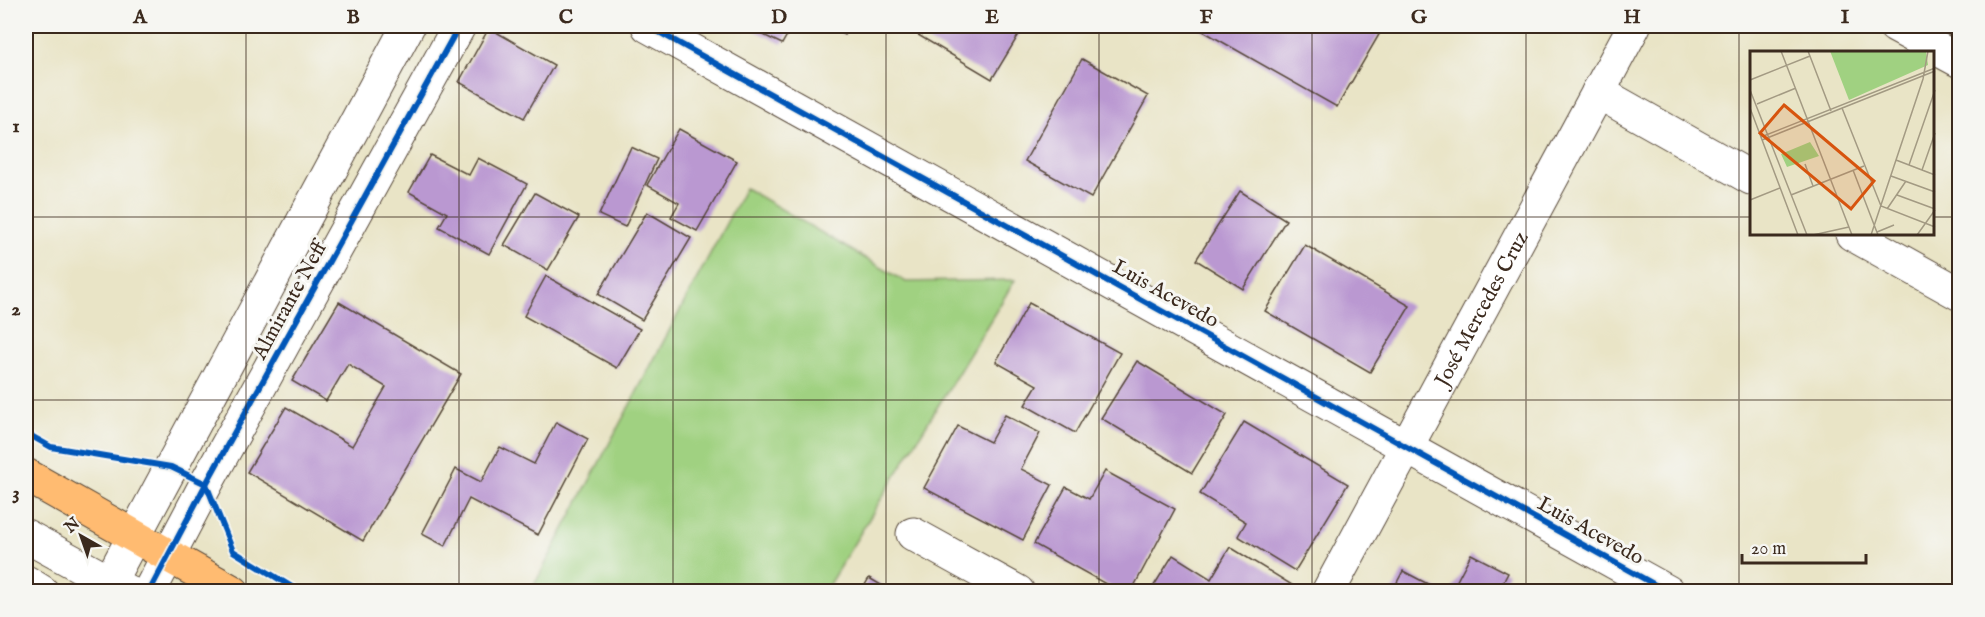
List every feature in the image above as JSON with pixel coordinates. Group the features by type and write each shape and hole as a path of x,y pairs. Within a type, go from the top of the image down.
{"main road":[{"path":"26,475 233,591"}],"street":[{"name":"Almirante Neff","path":"114,588 134,536 408,26"},
{"name":"Almirante Neff","path":"149,591 459,26"},
{"name":"Luis Acevedo","path":"648,26 1668,591"},
{"name":"José Mercedes Cruz","path":"1328,591 1634,26"},
{"path":"1895,26 1959,61"},
{"path":"1598,92 1750,177"},
{"path":"1856,236 1959,294"},
{"path":"913,534 1018,591"},
{"path":"26,536 114,588"},
{"path":"26,582 42,591"}],"green space":[{"path":"745,188 906,282 1015,280 825,591 531,591"}],"building":[{"path":"745,26 792,26 782,44"},
{"path":"828,26 849,26 844,35"},
{"path":"903,26 1024,26 992,79"},
{"path":"1197,26 1384,26 1337,107"},
{"path":"1937,26 1960,26 1960,38"},
{"path":"489,28 554,65 524,118 459,82"},
{"path":"1082,59 1148,96 1091,198 1025,161"},
{"path":"679,129 737,161 697,231 671,217 679,203 647,185"},
{"path":"631,147 657,159 625,227 599,215"},
{"path":"430,155 469,175 478,158 527,184 489,254 439,227 447,213 409,192"},
{"path":"1240,191 1286,220 1243,289 1196,260"},
{"path":"535,193 579,217 548,270 504,245"},
{"path":"647,212 691,238 642,320 598,294"},
{"path":"1305,245 1410,306 1370,372 1265,311"},
{"path":"546,276 640,329 617,368 524,316"},
{"path":"339,302 461,374 363,541 247,472 286,407 352,446 386,387 348,364 326,401 292,381"},
{"path":"1029,303 1120,353 1075,433 1025,405 1037,385 996,362"},
{"path":"1137,361 1227,415 1192,473 1101,418"},
{"path":"1005,415 1040,433 1021,469 1052,485 1023,540 924,488 958,426 990,442"},
{"path":"556,422 588,439 538,535 469,499 445,546 422,534 456,469 481,482 500,447 534,464"},
{"path":"1244,422 1348,484 1295,571 1238,536 1246,522 1200,494"},
{"path":"1105,471 1175,509 1131,592 1120,592 1034,544 1066,487 1089,499"},
{"path":"1230,547 1292,585 1288,592 1150,592 1173,555 1211,579"},
{"path":"1471,554 1508,573 1498,592 1451,592"},
{"path":"1403,571 1443,592 1392,592"},
{"path":"869,578 893,592 861,592"}],"cycle path":[{"path":"149,592 206,484 459,26"},
{"path":"648,26 1668,592"},
{"path":"26,433 51,447 171,467 206,484 233,551 300,592"}]}
